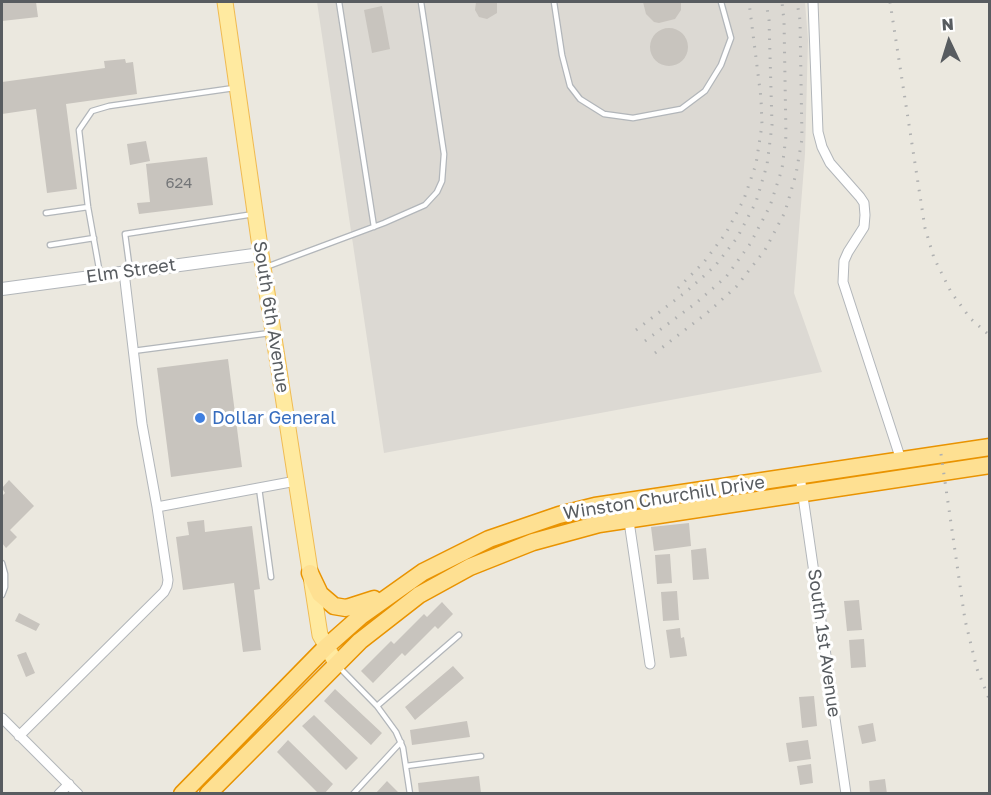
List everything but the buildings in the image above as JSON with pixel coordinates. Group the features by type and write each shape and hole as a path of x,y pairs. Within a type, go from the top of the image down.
{"highway":[{"name":"Winston Churchill Drive","path":"182,794 326,647 392,592 455,554 506,532 559,515 626,501 990,447"},
{"name":"Winston Churchill Drive","path":"208,794 360,641 429,589 470,567 532,542 574,530 629,519 990,465"},
{"path":"310,573 320,594 327,601 341,608 355,606 392,592"}],"main road":[{"name":"South 6th Avenue","path":"225,2 262,261 320,635 336,663"}],"street":[{"path":"813,2 818,132 822,147 830,162 864,203 864,227 844,261 843,282 901,460"},
{"name":"Elm Street","path":"2,289 127,272 262,261"},
{"path":"19,736 164,592 168,580 142,424 127,272"},
{"name":"South 1st Avenue","path":"800,476 846,794"},
{"path":"157,507 296,480"},
{"path":"626,501 650,664"},
{"path":"2,718 78,794"},
{"path":"59,794 69,784"}],"lane":[{"path":"339,2 374,227"},
{"path":"262,261 374,227 425,205 437,192 442,182 444,154 421,2"},
{"path":"554,2 562,55 570,86 580,99 604,114 633,118 681,109 705,91 721,65 730,38 721,2"},
{"path":"100,275 88,207 79,130 92,111 109,106 237,88"},
{"path":"46,213 88,207"},
{"path":"127,272 125,234 255,214"},
{"path":"50,245 93,238"},
{"path":"133,351 273,333"},
{"path":"259,488 271,578"},
{"path":"2,563 5,587 2,594"},
{"path":"377,706 459,635"},
{"path":"336,663 377,706 401,742 410,794"},
{"path":"353,794 401,742"},
{"path":"406,766 481,756"}],"shaded area":[{"path":"317,2 805,2 808,40 805,154 794,293 822,372 384,453"}],"railway":[{"path":"678,288 704,262 726,233 744,199 756,164 762,125 761,98 749,2"},
{"path":"636,330 715,266 737,238 756,202 767,165 772,125 769,20 766,2"},
{"path":"645,341 696,303 726,277 750,244 770,206 782,169 786,136 782,2"},
{"path":"655,353 707,313 736,287 765,250 785,212 796,174 802,139 800,20 797,2"},
{"path":"890,2 925,228 934,258 951,292 970,318 990,336"},
{"path":"941,454 965,620 977,669 990,701"}],"place":[{"name":"Dollar General","path":"200,418"}]}
